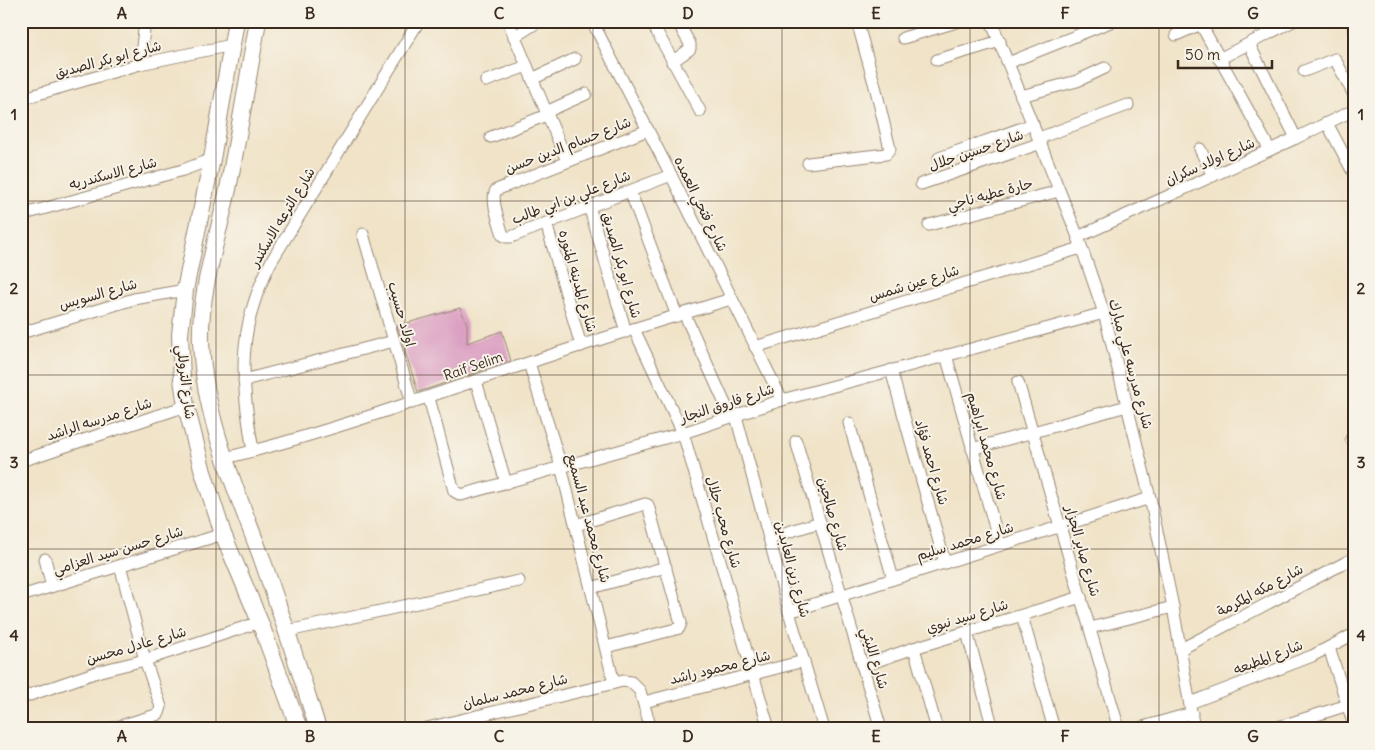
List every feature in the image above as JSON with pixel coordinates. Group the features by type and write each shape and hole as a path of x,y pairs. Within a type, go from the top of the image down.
{"street":[{"path":"140,64 145,21"},
{"name":"شارع التروللي","path":"236,21 212,159 185,290 180,335 182,379 186,406 203,472 224,534 260,622 299,729"},
{"name":"شارع التروللي","path":"258,21 228,188 203,301 201,321 202,351 214,422 225,458 288,631 318,729"},
{"name":"شارع الترعه الاسكندر","path":"253,451 244,380 243,355 246,330 260,284 271,262 419,21"},
{"path":"508,21 567,161"},
{"path":"514,37 539,21"},
{"name":"شارع فتحي العمده","path":"592,21 671,175 782,400"},
{"path":"672,62 691,47 682,30 689,21"},
{"path":"808,163 886,154 890,149 857,21"},
{"path":"903,38 960,21"},
{"name":"شارع مدرسه علي مبارك","path":"991,21 1040,141 1104,313 1150,498 1174,607 1194,729"},
{"path":"1008,63 1112,21"},
{"path":"1219,59 1293,21"},
{"path":"1351,21 1354,27"},
{"path":"652,22 700,111"},
{"path":"1176,35 1200,22 1270,150"},
{"path":"937,60 1000,41"},
{"path":"1249,44 1296,138"},
{"name":"شارع ابو بكر الصديق","path":"21,99 140,64 232,45"},
{"path":"532,79 575,59"},
{"path":"1304,70 1335,59 1354,95"},
{"path":"486,80 527,66"},
{"path":"1021,96 1077,81 1105,68"},
{"path":"491,138 586,94"},
{"name":"شارع حسين جلال","path":"921,184 1040,141 1128,105"},
{"name":"شارع اولاد سكران","path":"1079,242 1213,176 1354,110"},
{"path":"1327,123 1354,174"},
{"path":"939,158 1033,124"},
{"name":"شارع حسام الدين حسن","path":"500,188 648,130"},
{"path":"1200,149 1213,176"},
{"name":"شارع الاسكندريه","path":"21,214 183,170 212,159"},
{"name":"شارع علي بن ابي طالب","path":"500,188 496,190 494,197 504,236 511,237 671,175"},
{"name":"شارع زين العابدين","path":"630,191 681,314 733,416 824,729"},
{"name":"حارة عطيه ناجي","path":"929,225 1059,191"},
{"name":"شارع ابو بكر الصديق","path":"589,206 630,331"},
{"name":"شارع المدينه المنوره","path":"546,223 581,346"},
{"name":"اولاد حسيب","path":"362,234 412,404"},
{"name":"شارع عين شمس","path":"755,347 1079,242"},
{"name":"شارع السويس","path":"21,333 134,299 185,290"},
{"name":"Raif Selim","path":"225,458 412,404 529,362 731,299"},
{"name":"شارع فاروق النجار","path":"429,398 454,491 459,495 464,495 683,432 782,400 1104,313"},
{"name":"شارع محب جلال","path":"630,331 683,432 769,729"},
{"path":"244,380 394,341"},
{"name":"شارع محمد ابراهيم","path":"946,355 1000,545"},
{"name":"شارع محمد عبد السميع","path":"529,362 561,466 614,683"},
{"name":"شارع احمد فؤاد","path":"891,370 945,562"},
{"path":"476,381 506,482"},
{"name":"شارع صابر الجزار","path":"1018,382 1118,729"},
{"name":"شارع مدرسه الراشد","path":"21,461 186,406"},
{"path":"972,450 1127,406"},
{"path":"849,423 893,579"},
{"name":"شارع صالحين","path":"796,441 840,596"},
{"name":"شارع محمد سليم","path":"789,612 1150,498"},
{"path":"576,525 648,505 681,623 679,628 606,647"},
{"path":"769,538 820,522"},
{"name":"شارع حسن سيد العزامي","path":"21,596 224,534"},
{"name":"شارع مكه المكرمة","path":"1180,649 1354,558"},
{"path":"45,559 52,586"},
{"path":"115,728 156,714 161,707 145,660 120,565"},
{"path":"591,588 666,567"},
{"path":"242,581 268,575"},
{"path":"288,631 519,581"},
{"name":"شارع الليثي","path":"840,596 881,729"},
{"name":"شارع سيد نبوي","path":"862,666 914,648 1081,597"},
{"path":"1090,628 1174,607"},
{"path":"1022,616 1054,729"},
{"name":"شارع عادل محسن","path":"21,698 100,671 145,660 260,622"},
{"path":"967,632 993,729"},
{"name":"شارع المطبعه","path":"1136,729 1191,708 1312,656 1354,634"},
{"path":"914,648 936,726"},
{"path":"1329,648 1351,704 1354,724"},
{"name":"شارع محمود راشد","path":"644,702 804,661"},
{"path":"614,683 631,682 640,691 651,729"},
{"name":"شارع محمد سلمان","path":"423,729 614,683"},
{"path":"1272,729 1351,704"},
{"path":"477,716 481,729"}],"building":[{"path":"460,308 467,324 467,343 502,331 511,361 418,392 397,326"}]}
